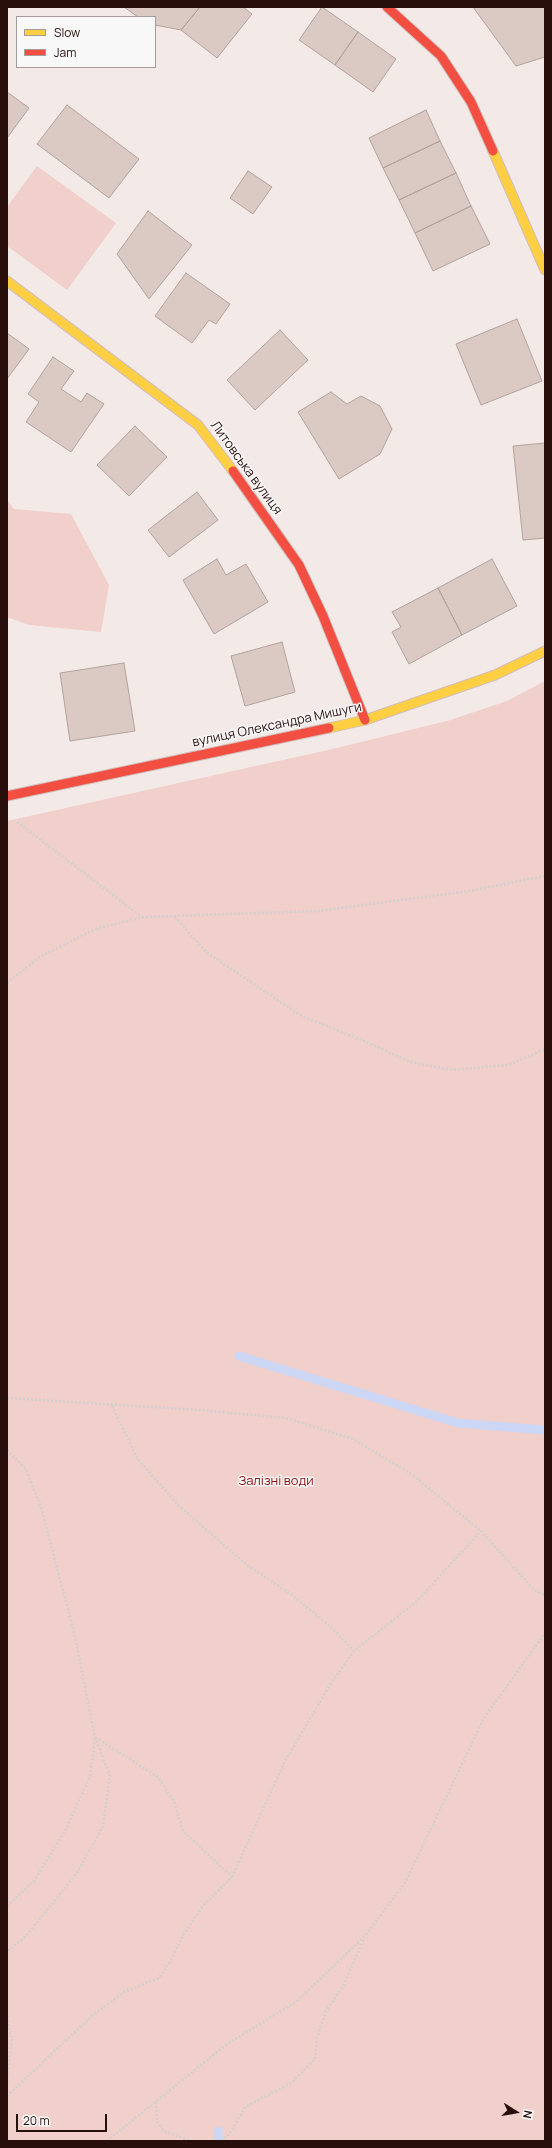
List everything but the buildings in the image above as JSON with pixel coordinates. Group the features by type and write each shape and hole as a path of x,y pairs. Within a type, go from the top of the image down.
{"street":[{"path":"387,7 404,20 441,56 471,102 545,270"},
{"name":"Литовська вулиця","path":"7,281 198,424 257,503 299,565 323,616 365,720"},
{"name":"вулиця Олександра Мишуги","path":"7,796 365,720 495,675 545,651"}],"path":[{"path":"13,819 143,917"},
{"path":"7,983 38,958 95,930 143,917 318,911 469,890 545,876"},
{"path":"175,917 206,952 300,1015 369,1043 410,1062 452,1070 509,1065 545,1049"},
{"path":"7,1398 112,1406 199,1410 286,1418 353,1439 410,1473 481,1531 535,1591 545,1596"},
{"path":"112,1406 137,1458 178,1505 248,1566 292,1595 330,1627 354,1651"},
{"path":"7,1450 26,1468 40,1504 74,1632 95,1737 110,1776 103,1826 77,1872 26,1936 7,1952"},
{"path":"7,2096 92,2016 124,1992 159,1978 170,1962 184,1934 202,1907 232,1877 285,1761 330,1685 354,1651 416,1602 481,1531"},
{"path":"107,2141 228,2044 296,2002 365,1936 405,1883 484,1718 545,1633"},
{"path":"95,1737 158,1777 174,1802 183,1831 232,1877"},
{"path":"7,1906 34,1880 65,1831 90,1777 95,1737"},
{"path":"222,2141 230,2133 245,2107 291,2083 315,2059 317,2038 326,2011 343,1986 365,1936"},
{"path":"7,2016 12,2040 7,2078"},
{"path":"156,2101 157,2122 164,2131 191,2141"}],"green space":[{"path":"37,166 116,223 67,290 7,246 7,207"},
{"path":"7,500 14,509 71,514 109,585 101,632 29,625 7,617"},
{"name":"Залізні води","path":"545,681 545,2141 7,2141 7,821 328,750 447,721 507,701"}],"waterway":[{"path":"239,1356 458,1423 545,1430"},
{"path":"218,2131 219,2141"}],"traffic: slow":[{"path":"493,151 545,270"},
{"path":"7,281 198,425 233,471"},
{"path":"329,728 365,720 495,675 545,651"}],"traffic: jam":[{"path":"387,7 441,56 471,102 493,151"},
{"path":"233,471 299,565 323,616 365,720"},
{"path":"7,796 329,728"}]}
